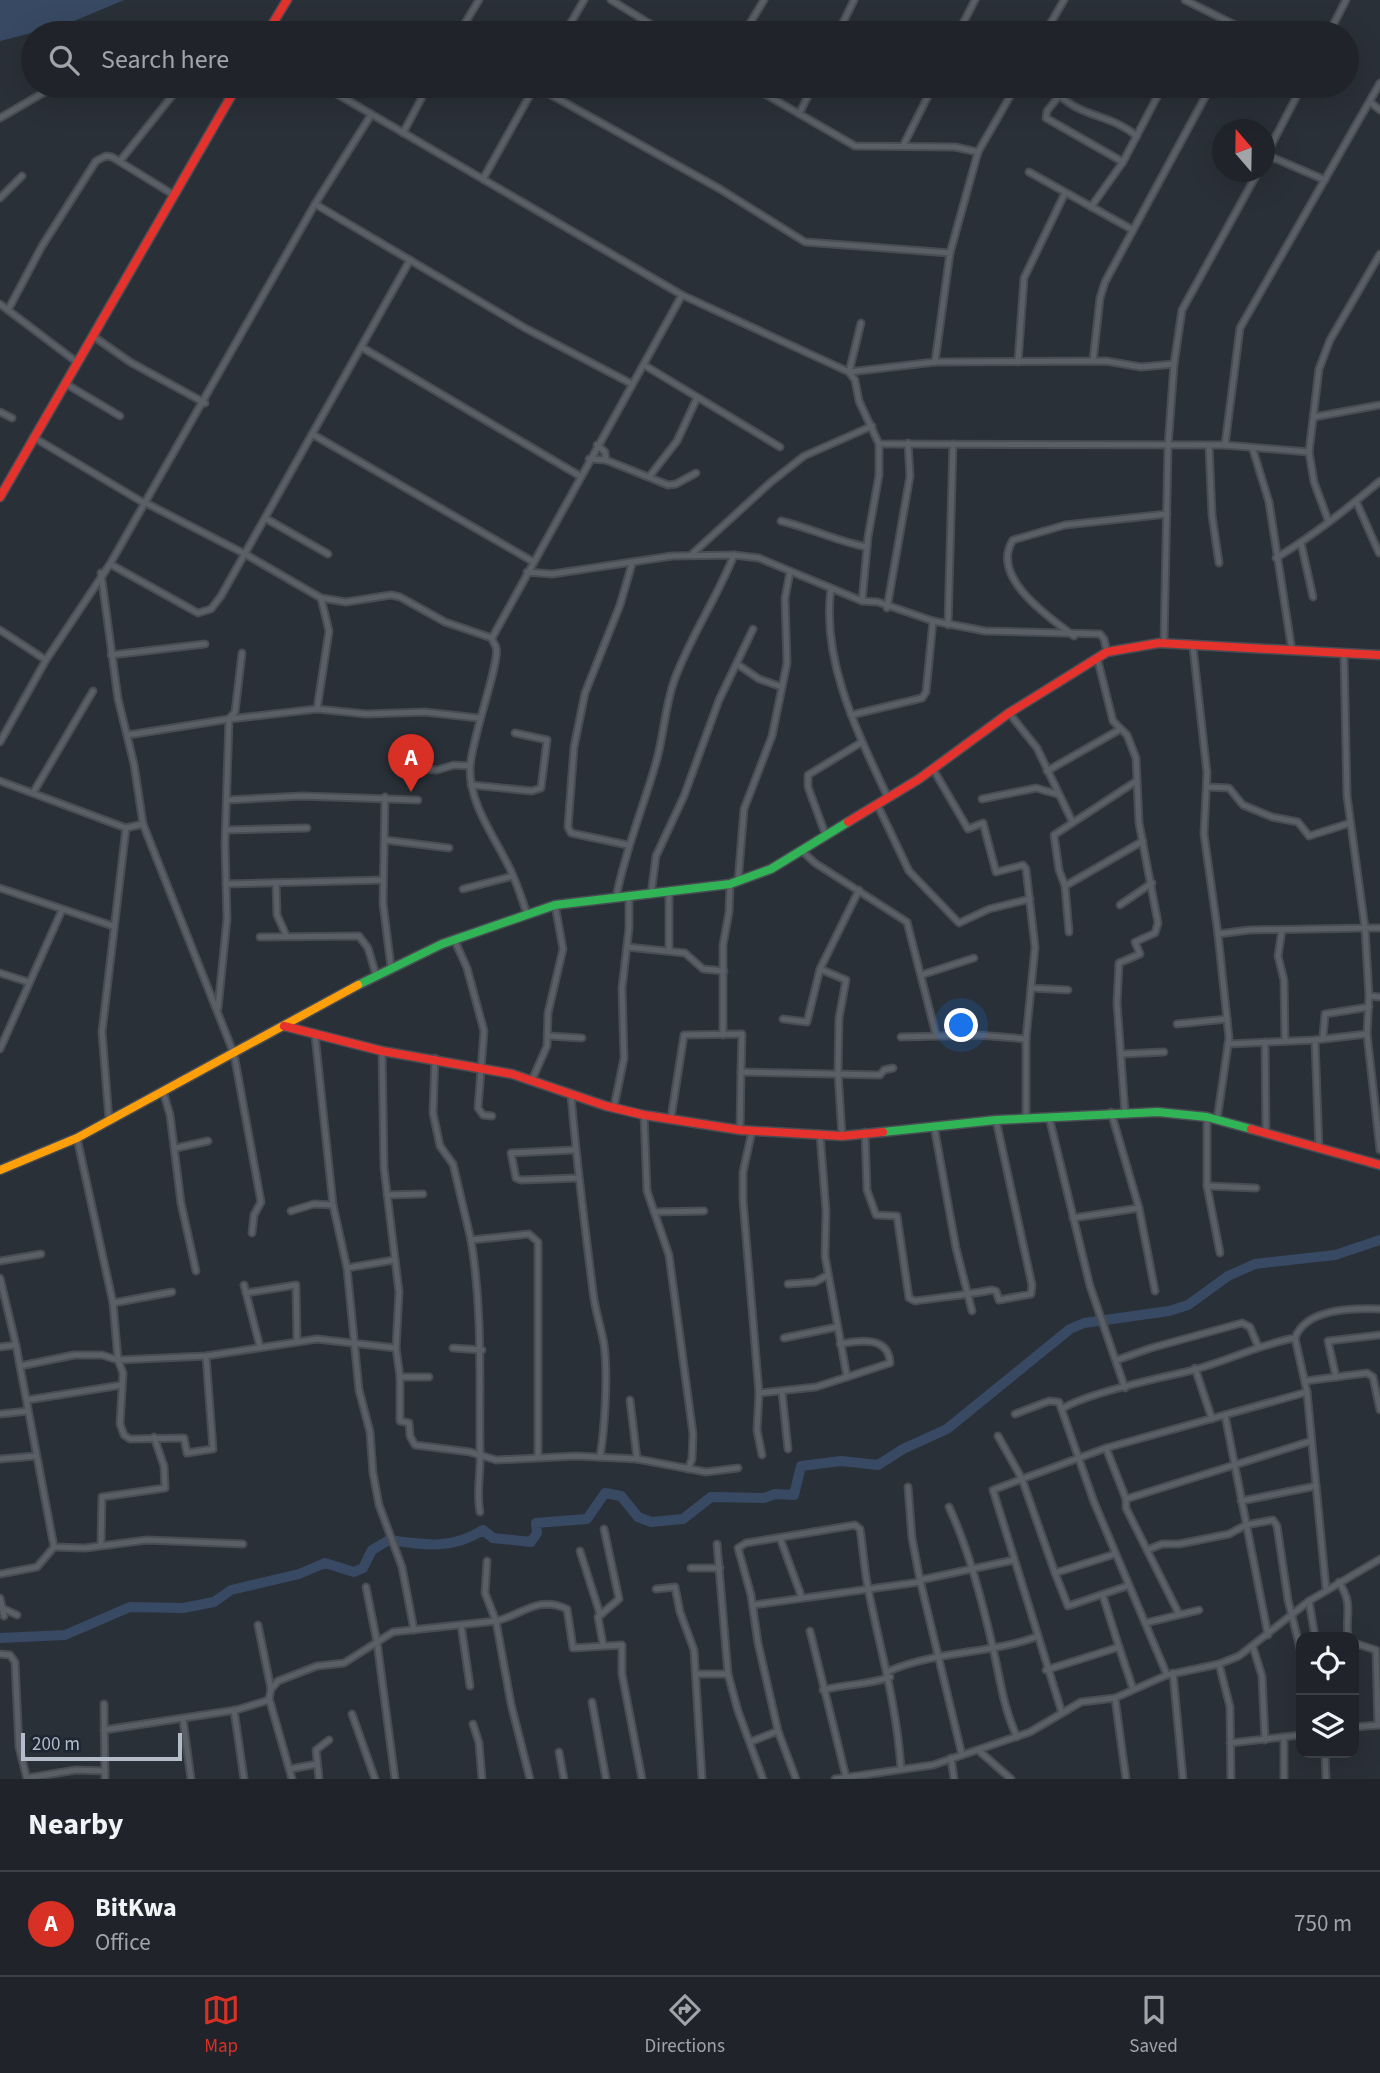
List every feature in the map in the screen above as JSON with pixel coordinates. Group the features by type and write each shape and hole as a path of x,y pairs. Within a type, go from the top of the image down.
{"street":[{"path":"274,21 287,0"},
{"path":"466,21 479,0"},
{"path":"572,21 584,0"},
{"path":"611,0 645,21"},
{"path":"751,21 763,0"},
{"path":"845,21 855,0"},
{"path":"964,21 975,0"},
{"path":"1052,21 1064,0"},
{"path":"1185,0 1223,21"},
{"path":"1335,21 1346,0"},
{"path":"1225,445 1240,328 1380,83"},
{"path":"0,118 34,98"},
{"path":"120,161 170,98"},
{"path":"0,497 230,98"},
{"path":"343,98 682,295 849,372 855,380 859,401 879,444 879,475 867,547 862,601"},
{"path":"403,133 422,98"},
{"path":"483,179 528,98"},
{"path":"557,98 720,189 805,242 950,253"},
{"path":"772,98 855,146 955,147 978,152"},
{"path":"799,114 807,98"},
{"path":"903,146 927,98"},
{"path":"935,362 950,253 978,152 1009,98"},
{"path":"1057,98 1046,111 1046,118 1123,162"},
{"path":"1062,98 1083,113 1122,124 1137,136"},
{"path":"1091,207 1123,162 1156,98"},
{"path":"1093,361 1100,298 1133,230 1204,98"},
{"path":"1275,139 1296,98"},
{"path":"1370,103 1380,110"},
{"path":"0,742 46,660 101,573 110,564 144,502 205,403 315,204 371,115"},
{"path":"8,310 96,160 106,156 120,161 174,195"},
{"path":"1275,161 1325,180"},
{"path":"1028,172 1133,230"},
{"path":"0,198 22,176"},
{"path":"1164,643 1168,447 1174,364 1186,300 1252,182"},
{"path":"1018,362 1024,278 1065,193"},
{"path":"315,204 524,328 632,384"},
{"path":"1328,520 1314,482 1310,452 1319,369 1330,340 1377,265 1380,254"},
{"path":"110,564 198,613 211,609 222,596 410,260"},
{"path":"492,638 532,561 682,295"},
{"path":"0,304 78,363"},
{"path":"849,372 861,323"},
{"path":"93,336 130,362 205,403"},
{"path":"363,348 580,476"},
{"path":"849,372 935,362 1093,361 1141,367 1174,364"},
{"path":"643,365 780,447"},
{"path":"66,384 120,416"},
{"path":"649,477 672,449 697,398"},
{"path":"1314,416 1380,405"},
{"path":"0,412 12,418"},
{"path":"691,555 771,482 804,456 872,426"},
{"path":"312,433 532,561"},
{"path":"33,437 144,502 245,554 321,598 346,602 391,595 400,597 445,622 492,638 496,648 496,660 478,718 470,766 471,785 476,805 513,876 527,914"},
{"path":"887,608 910,476 908,443"},
{"path":"879,444 1032,443 1168,447 1225,445 1253,450 1310,452"},
{"path":"948,625 953,444"},
{"path":"597,445 605,452 606,460"},
{"path":"1209,446 1212,515 1219,563"},
{"path":"1253,450 1269,502 1292,651"},
{"path":"589,459 606,460 668,485 676,484 696,472"},
{"path":"1276,558 1301,543 1380,481"},
{"path":"1356,500 1379,553"},
{"path":"1074,636 1022,593 1009,557 1013,540 1065,525 1167,514"},
{"path":"265,518 328,554"},
{"path":"781,521 806,527 849,544 867,547"},
{"path":"1301,543 1313,597"},
{"path":"527,572 552,574 691,555 759,558 790,572 816,579 862,601 878,602 887,608 933,621 985,631 1100,635 1104,639 1107,652"},
{"path":"616,898 628,845 658,755 663,719 675,680 734,555"},
{"path":"628,845 571,833 568,827 574,747 584,693 620,605 632,564"},
{"path":"723,1035 723,945 744,809 772,736 782,687 786,663 785,598 790,572"},
{"path":"101,573 118,699 128,736 143,824 234,1054 261,1202 254,1216 252,1233"},
{"path":"831,588 828,626 851,715 888,798"},
{"path":"317,709 329,631 321,598"},
{"path":"851,715 922,698 926,692 933,621"},
{"path":"651,894 656,856 679,807 719,700 753,629"},
{"path":"0,631 46,660"},
{"path":"0,1170 77,1138 391,967 454,939 555,905 734,883 771,869 933,769 1009,713 1107,652 1137,645 1164,643 1193,647 1380,655"},
{"path":"111,655 205,644"},
{"path":"1193,647 1207,787 1204,834 1227,1019 1228,1044 1217,1120"},
{"path":"218,1012 227,919 229,719 235,712 242,653"},
{"path":"1344,655 1347,796 1365,928 1369,996 1367,1034 1380,1150"},
{"path":"1097,657 1113,721 1119,730 1127,735 1132,745 1157,929 1135,942 1140,954 1119,963 1116,1003 1125,1113"},
{"path":"737,664 759,679 782,687"},
{"path":"33,793 93,691"},
{"path":"128,736 229,719 317,709 366,714 425,712 478,718"},
{"path":"1009,713 1037,748 1072,821"},
{"path":"1047,771 1119,730"},
{"path":"471,785 532,792 541,788 547,740 515,733"},
{"path":"826,836 808,787 808,775 862,742"},
{"path":"395,767 437,770 454,765 470,766"},
{"path":"933,769 968,829 983,823 996,872 1025,867 1035,934 1026,1039 1026,1119"},
{"path":"0,781 126,828 143,824"},
{"path":"1069,932 1065,886 1059,870 1054,836 1069,827 1072,821 1135,782"},
{"path":"1207,787 1229,788 1243,805 1272,817 1297,822 1309,836 1350,823"},
{"path":"982,799 1036,788 1057,794"},
{"path":"228,800 302,796 418,800"},
{"path":"385,797 383,880 391,967"},
{"path":"877,804 909,871 959,923 989,909 1030,899"},
{"path":"109,1120 102,1032 126,828"},
{"path":"226,830 307,828"},
{"path":"385,840 449,848"},
{"path":"1065,886 1143,841"},
{"path":"802,851 815,863 907,922 936,1035"},
{"path":"463,889 513,876"},
{"path":"226,884 383,880"},
{"path":"276,883 277,915 286,935"},
{"path":"1120,905 1152,883"},
{"path":"0,888 113,926"},
{"path":"783,1018 807,1022 820,969 859,890"},
{"path":"669,892 669,949"},
{"path":"614,1107 624,1058 622,988 629,895"},
{"path":"532,1080 543,1059 549,1037 548,1013 563,949 555,905"},
{"path":"0,1049 62,910"},
{"path":"1218,934 1380,928"},
{"path":"1282,930 1278,956 1284,980 1285,1041"},
{"path":"260,937 359,936 368,947 376,975"},
{"path":"454,939 467,968 484,1031 478,1108 483,1115 492,1116"},
{"path":"627,947 669,949 692,956 703,970 724,971"},
{"path":"921,975 974,958"},
{"path":"820,969 846,980 839,1018 838,1072 842,1136"},
{"path":"0,973 28,982"},
{"path":"1031,988 1068,990"},
{"path":"1369,996 1380,997"},
{"path":"1323,1038 1325,1014 1369,1007"},
{"path":"1177,1024 1227,1019"},
{"path":"285,1026 382,1051 480,1066 644,1115 740,1130 842,1136 996,1120 1111,1112 1158,1112 1207,1117 1319,1150 1379,1163"},
{"path":"315,1034 333,1205 347,1268 359,1390 370,1432 373,1473 395,1548 414,1630"},
{"path":"671,1118 684,1035 741,1034 740,1130"},
{"path":"1228,1044 1315,1040 1367,1034"},
{"path":"901,1037 978,1035 1026,1039"},
{"path":"549,1037 583,1038"},
{"path":"1315,1040 1319,1150"},
{"path":"1265,1042 1266,1134"},
{"path":"382,1051 387,1195 399,1305 396,1348 400,1377 400,1421 409,1423 410,1436 415,1445 496,1460 538,1456 600,1457 637,1459 706,1472 738,1468"},
{"path":"1121,1054 1164,1052"},
{"path":"435,1058 433,1113 440,1146 453,1164 478,1279 482,1350 478,1399 481,1457 477,1498 480,1512"},
{"path":"741,1072 880,1075 884,1070 893,1068"},
{"path":"163,1091 176,1148 181,1203 195,1272"},
{"path":"571,1094 574,1150 593,1296 604,1346 603,1437 600,1457"},
{"path":"1111,1112 1139,1208 1155,1291"},
{"path":"644,1115 647,1192 669,1255 693,1434 692,1459 688,1469"},
{"path":"1049,1117 1090,1286 1125,1388"},
{"path":"1207,1117 1207,1186 1220,1253"},
{"path":"864,1132 870,1203 876,1215 897,1216 909,1298 915,1301 959,1293 967,1296 992,1290 996,1291 999,1300 1027,1296 1032,1290 996,1120"},
{"path":"934,1126 972,1311"},
{"path":"752,1131 743,1172 743,1200 759,1394 757,1430 762,1455"},
{"path":"820,1134 828,1275 848,1377"},
{"path":"77,1138 113,1303 118,1360 123,1373 120,1424 124,1435 131,1439 184,1438 187,1453 214,1449 206,1356"},
{"path":"176,1148 208,1141"},
{"path":"574,1150 511,1153 512,1169 516,1178 521,1181 578,1178"},
{"path":"1207,1186 1256,1188"},
{"path":"387,1195 423,1194"},
{"path":"291,1211 314,1204 333,1205"},
{"path":"1073,1218 1139,1208"},
{"path":"654,1212 704,1211"},
{"path":"471,1240 529,1234 538,1242 538,1456"},
{"path":"0,1261 41,1254"},
{"path":"347,1268 394,1260"},
{"path":"788,1284 815,1282 828,1275"},
{"path":"0,1278 16,1345 54,1547 40,1566 0,1574"},
{"path":"244,1285 260,1347"},
{"path":"246,1293 296,1285 297,1341"},
{"path":"113,1303 172,1292"},
{"path":"1326,1589 1307,1392 1295,1338 1303,1323 1311,1317 1354,1309 1380,1308"},
{"path":"1117,1360 1242,1324 1250,1327 1258,1346"},
{"path":"784,1338 837,1327"},
{"path":"1336,1377 1328,1341 1380,1335"},
{"path":"1062,1409 1258,1346 1295,1338"},
{"path":"20,1366 74,1355 102,1355 118,1360 206,1356 317,1339 396,1348"},
{"path":"759,1394 816,1387 890,1363 884,1347 876,1342 840,1344"},
{"path":"0,1347 16,1345"},
{"path":"453,1348 482,1350"},
{"path":"1195,1368 1212,1419"},
{"path":"1329,1378 1334,1370"},
{"path":"1305,1381 1367,1373 1373,1377 1380,1410"},
{"path":"400,1377 429,1377"},
{"path":"27,1400 122,1385"},
{"path":"782,1392 788,1449"},
{"path":"1062,1713 1046,1670 993,1490 1106,1448 1307,1392"},
{"path":"630,1400 637,1459"},
{"path":"1015,1414 1057,1400 1062,1409 1127,1586 1170,1674 1182,1779"},
{"path":"0,1414 28,1411"},
{"path":"1224,1415 1237,1464 1241,1501 1268,1635"},
{"path":"998,1436 1022,1479 1068,1606 1127,1586"},
{"path":"101,1544 102,1497 165,1488 164,1466 154,1437"},
{"path":"1126,1499 1311,1441"},
{"path":"1106,1448 1126,1499 1126,1508 1179,1614"},
{"path":"0,1459 36,1456"},
{"path":"1241,1501 1316,1486"},
{"path":"908,1487 920,1581 962,1755"},
{"path":"949,1507 971,1569 992,1647 1003,1703 1017,1737"},
{"path":"1147,1550 1162,1544 1179,1544 1229,1534 1246,1525 1276,1521 1297,1632"},
{"path":"796,1779 778,1731 758,1643 753,1605 738,1548 739,1544 858,1526 868,1589 898,1723 898,1779"},
{"path":"600,1614 619,1599 604,1529"},
{"path":"780,1538 802,1598"},
{"path":"54,1547 85,1548 147,1540 243,1544"},
{"path":"718,1544 728,1674 763,1779"},
{"path":"580,1551 600,1614 603,1644"},
{"path":"1055,1573 1115,1554"},
{"path":"837,1779 962,1755 1017,1737 1091,1699 1115,1698 1170,1674 1219,1664 1253,1647 1326,1589 1380,1559"},
{"path":"753,1605 920,1581 1014,1560"},
{"path":"487,1561 485,1593 496,1621 510,1704 530,1779"},
{"path":"691,1568 720,1568"},
{"path":"1339,1582 1349,1598 1348,1632"},
{"path":"791,1600 796,1586"},
{"path":"366,1587 377,1642 396,1779"},
{"path":"656,1589 675,1587 680,1612 691,1635 702,1779"},
{"path":"1103,1596 1133,1689"},
{"path":"0,1598 4,1616"},
{"path":"1309,1601 1314,1632"},
{"path":"271,1689 278,1681 317,1666 344,1663 393,1632 496,1621 512,1618 531,1605 559,1605 567,1609 573,1648 603,1644 622,1645 623,1680 642,1779"},
{"path":"2,1608 17,1615"},
{"path":"1145,1623 1199,1609"},
{"path":"104,1730 234,1710 269,1700 271,1689 258,1625"},
{"path":"461,1625 470,1686"},
{"path":"810,1631 846,1777"},
{"path":"823,1690 849,1683 870,1684 910,1662 1036,1637"},
{"path":"1359,1645 1377,1650 1379,1725 1359,1727"},
{"path":"1046,1670 1119,1647"},
{"path":"1253,1647 1262,1676 1265,1740"},
{"path":"0,1654 10,1655 15,1662 19,1746 27,1779 76,1770 105,1771"},
{"path":"1219,1664 1230,1707 1231,1779"},
{"path":"696,1674 728,1674"},
{"path":"269,1697 292,1779"},
{"path":"1115,1698 1126,1779"},
{"path":"592,1702 606,1779"},
{"path":"104,1704 105,1779"},
{"path":"234,1710 244,1779"},
{"path":"352,1714 375,1779"},
{"path":"183,1719 191,1779"},
{"path":"473,1724 479,1743 482,1779"},
{"path":"750,1741 778,1731"},
{"path":"1230,1744 1296,1736"},
{"path":"1284,1737 1284,1779"},
{"path":"319,1779 318,1746 330,1740"},
{"path":"978,1750 1011,1779"},
{"path":"559,1752 564,1779"},
{"path":"951,1758 954,1779"},
{"path":"1325,1758 1326,1779"},
{"path":"290,1769 317,1764"}],"water":[{"path":"0,0 124,0 74,21 21,21 21,36 0,41"}],"waterway":[{"path":"0,1638 65,1635 130,1607 183,1608 214,1602 231,1590 299,1574 325,1563 354,1572 363,1568 372,1550 389,1540 426,1544 449,1543 483,1530 493,1538 531,1542 537,1533 536,1523 587,1519 605,1493 621,1496 638,1517 651,1522 683,1519 711,1497 764,1498 775,1494 794,1495 801,1466 841,1461 878,1465 903,1449 947,1429 1070,1329 1084,1323 1169,1311 1188,1305 1228,1276 1255,1264 1335,1255 1380,1240"}],"traffic: fast":[{"path":"358,985 442,944 555,905 730,884 771,869 848,822"},
{"path":"883,1132 996,1120 1158,1112 1207,1117 1251,1129"}],"traffic: slow":[{"path":"0,1170 77,1138 358,985"}],"traffic: jam":[{"path":"274,21 287,0"},
{"path":"0,497 230,98"},
{"path":"848,822 919,779 1009,713 1107,652 1159,643 1380,655"},
{"path":"284,1026 382,1051 512,1074 606,1106 644,1115 740,1130 842,1136 883,1132"},
{"path":"1251,1129 1380,1165"}],"place":[{"name":"BitKwa","path":"411,792"}]}
